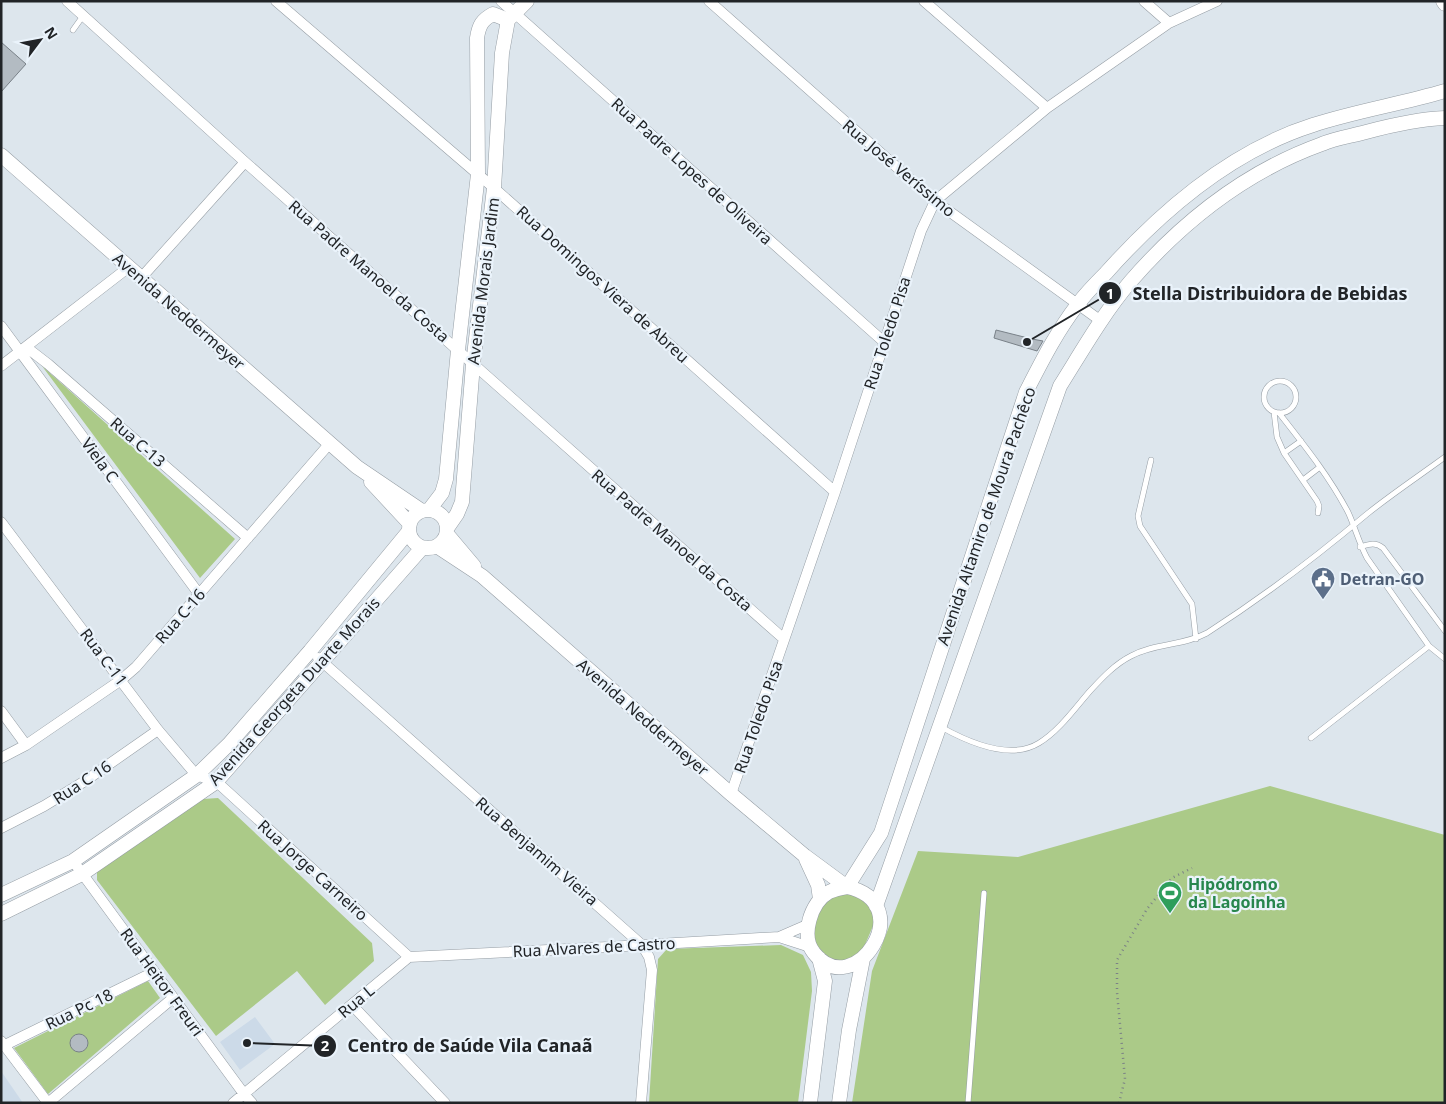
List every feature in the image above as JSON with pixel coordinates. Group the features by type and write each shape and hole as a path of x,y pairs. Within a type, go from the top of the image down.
{"main road":[{"path":"510,22 527,1"},
{"name":"Avenida Morais Jardim","path":"426,510 442,493 446,479 458,350 478,174 477,38 479,27 484,19 494,14 510,22 502,53 494,188 473,364 462,502 448,531"},
{"name":"Avenida Altamiro de Moura Pachêco","path":"847,887 881,833 1026,392 1046,352 1078,304 1135,240 1204,180 1257,148 1312,125 1375,107 1445,91"},
{"path":"1424,97 1430,118"},
{"path":"1375,107 1380,128"},
{"name":"Avenida Altamiro de Moura Pachêco","path":"876,906 1060,386 1101,321 1130,282 1179,232 1221,197 1271,166 1323,143 1380,128 1430,118 1445,118"},
{"name":"Avenida Neddermeyer","path":"1,155 357,467 409,528"},
{"name":"Avenida Neddermeyer","path":"357,467 426,510"},
{"path":"426,510 439,513 443,517 448,531 445,539 438,547 427,549 422,548 413,541 409,528 417,514 426,510"},
{"name":"Avenida Georgeta Duarte Morais","path":"1,895 73,861 197,775 229,744 310,651 409,528"},
{"name":"Avenida Neddermeyer","path":"448,531 482,576"},
{"name":"Avenida Neddermeyer","path":"438,547 482,576 731,794 805,856 847,887"},
{"name":"Avenida Georgeta Duarte Morais","path":"1,914 82,874 216,782 422,548"},
{"path":"261,708 272,718"},
{"name":"Avenida Neddermeyer","path":"805,856 818,885 820,899"},
{"path":"847,887 859,890 869,896 876,906 880,919 879,933 871,950 863,959 846,966 827,963 819,958 810,947 808,936 809,924 820,899 828,892 847,887"},
{"path":"810,1103 824,981 819,958"},
{"path":"839,1103 849,1030 863,959"}],"street":[{"name":"Rua Padre Manoel da Costa","path":"67,1 245,162 784,639"},
{"name":"Rua Domingos Viera de Abreu","path":"276,1 494,188 835,492"},
{"name":"Rua Padre Lopes de Oliveira","path":"501,1 510,22 884,342"},
{"name":"Rua José Veríssimo","path":"709,1 935,201 1101,321"},
{"path":"924,1 1047,108"},
{"path":"1144,1 1169,23"},
{"name":"Rua Toledo Pisa","path":"731,794 835,492 921,231 935,201 1047,108 1169,23 1217,1"},
{"path":"141,278 245,162"},
{"path":"1,366 130,267"},
{"name":"Viela C","path":"1,326 24,350 199,594"},
{"name":"Rua C-13","path":"24,350 56,371 248,538"},
{"name":"Rua C-16","path":"1,758 26,745 122,680 136,667 330,443"},
{"name":"Rua C-11","path":"1,522 158,730 197,775 216,782"},
{"name":"Rua Benjamim Vieira","path":"310,651 642,945 650,957 652,970 641,1103"},
{"path":"1,711 26,745"},
{"name":"Rua C 16","path":"1,828 44,806 85,781 158,730"},
{"name":"Rua Jorge Carneiro","path":"216,782 409,957"},
{"name":"Rua Heitor Freuri","path":"73,861 252,1103"},
{"name":"Rua Alvares de Castro","path":"409,957 779,937 809,924"},
{"name":"Rua Alvares de Castro","path":"779,937 810,947"},
{"name":"Rua L","path":"233,1103 409,957"},
{"name":"Rua Pc 18","path":"3,1043 154,972"},
{"path":"3,1043 48,1103 173,998"},
{"path":"352,1004 445,1103"}],"lane":[{"path":"73,30 83,16"},
{"path":"1276,413 1289,411 1293,407 1296,396 1291,386 1282,382 1271,384 1265,393 1266,404 1301,442 1320,467 1354,526 1360,547 1367,558 1429,646 1445,659"},
{"path":"1276,413 1277,437 1284,453 1317,500 1320,506 1318,512"},
{"path":"1284,453 1301,442"},
{"path":"940,726 963,739 1002,749 1021,750 1039,743 1054,731 1107,673 1130,656 1152,647 1196,639 1241,611 1445,457"},
{"path":"1151,460 1138,516 1140,526 1192,604 1196,639"},
{"path":"1303,480 1320,467"},
{"path":"1360,547 1378,544 1383,548 1445,631"},
{"path":"1311,738 1429,646"},
{"path":"968,1103 984,893"}],"path":[{"path":"1119,1103 1125,1078 1117,992 1117,960 1147,909 1162,890 1172,878 1192,868"}],"shaded area":[{"path":"255,1017 275,1044 240,1070 220,1042"},
{"path":"1,1071 23,1103 1,1103"}],"green space":[{"path":"42,366 235,539 200,578"},
{"name":"Hipódromo da Lagoinha","path":"1270,786 1445,835 1445,1103 852,1103 872,971 918,851 1018,857"},
{"path":"218,798 372,943 374,961 325,1005 297,971 216,1036 97,880 97,870 203,799"},
{"path":"841,892 856,893 874,912 873,926 861,954 845,961 827,959 812,943 812,923 827,899"},
{"path":"781,945 803,955 811,972 812,991 798,1103 649,1103 658,959 667,949"},
{"path":"148,981 160,998 48,1094 14,1048"}],"building":[{"path":"1,42 26,64 1,92"},
{"path":"996,330 1043,341 1037,351 994,338"},
{"path":"79,1034 85,1037 88,1043 85,1049 79,1052 73,1049 70,1043 73,1037"}],"place":[{"name":"Stella Distribuidora de Bebidas","path":"1027,342"},
{"name":"Detran-GO","path":"1323,600"},
{"name":"Hipódromo da Lagoinha","path":"1170,914"},
{"name":"Centro de Saúde Vila Canaã","path":"247,1043"}]}
